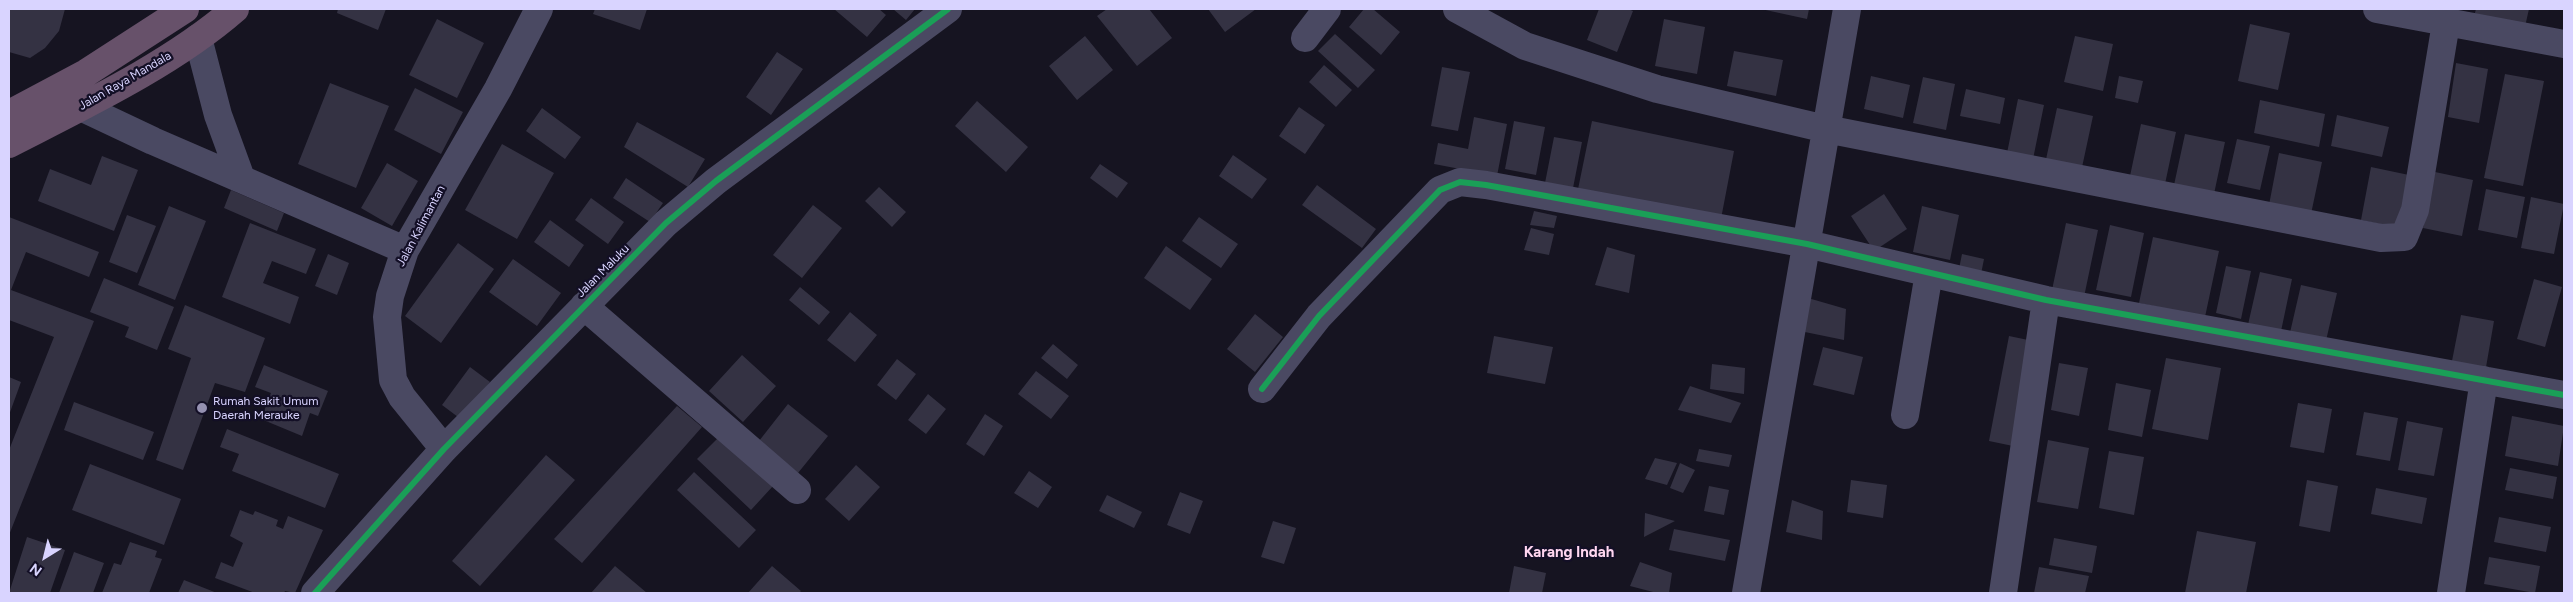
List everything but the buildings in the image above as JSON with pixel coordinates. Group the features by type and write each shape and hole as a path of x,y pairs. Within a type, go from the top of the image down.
{"highway":[{"name":"Jalan Raya Mandala","path":"9,144 81,107 198,38 235,9"},
{"path":"9,114 86,73 181,10"}],"street":[{"name":"Jalan Kalimantan","path":"444,449 402,397 393,380 387,317 392,287 405,250 498,89 539,9"},
{"name":"Jalan Maluku","path":"315,593 444,449 590,311 666,223 716,181 948,9"},
{"path":"1305,38 1327,9"},
{"path":"1457,9 1525,46 1648,86 1826,128 2354,234 2398,238 2404,237 2415,210 2446,22"},
{"path":"1746,593 1847,9"},
{"path":"2377,9 2564,44"},
{"path":"198,38 218,115 241,178"},
{"path":"81,107 405,250"},
{"path":"1262,389 1319,316 1402,228 1440,190 1460,182 1486,185 1807,244 2046,300 2564,395"},
{"path":"1905,415 1929,273"},
{"path":"2003,593 2046,300"},
{"path":"590,311 797,490"},
{"path":"2451,593 2484,380"}],"cycle path":[{"path":"315,593 444,449 666,223 716,181 948,9"},
{"path":"1262,389 1319,316 1440,190 1460,182 1486,185 1807,244 2046,300 2564,395"}],"place":[{"name":"Rumah Sakit Umum Daerah Merauke","path":"202,408"}],"district":[{"name":"Karang Indah","path":"1569,553"}]}
